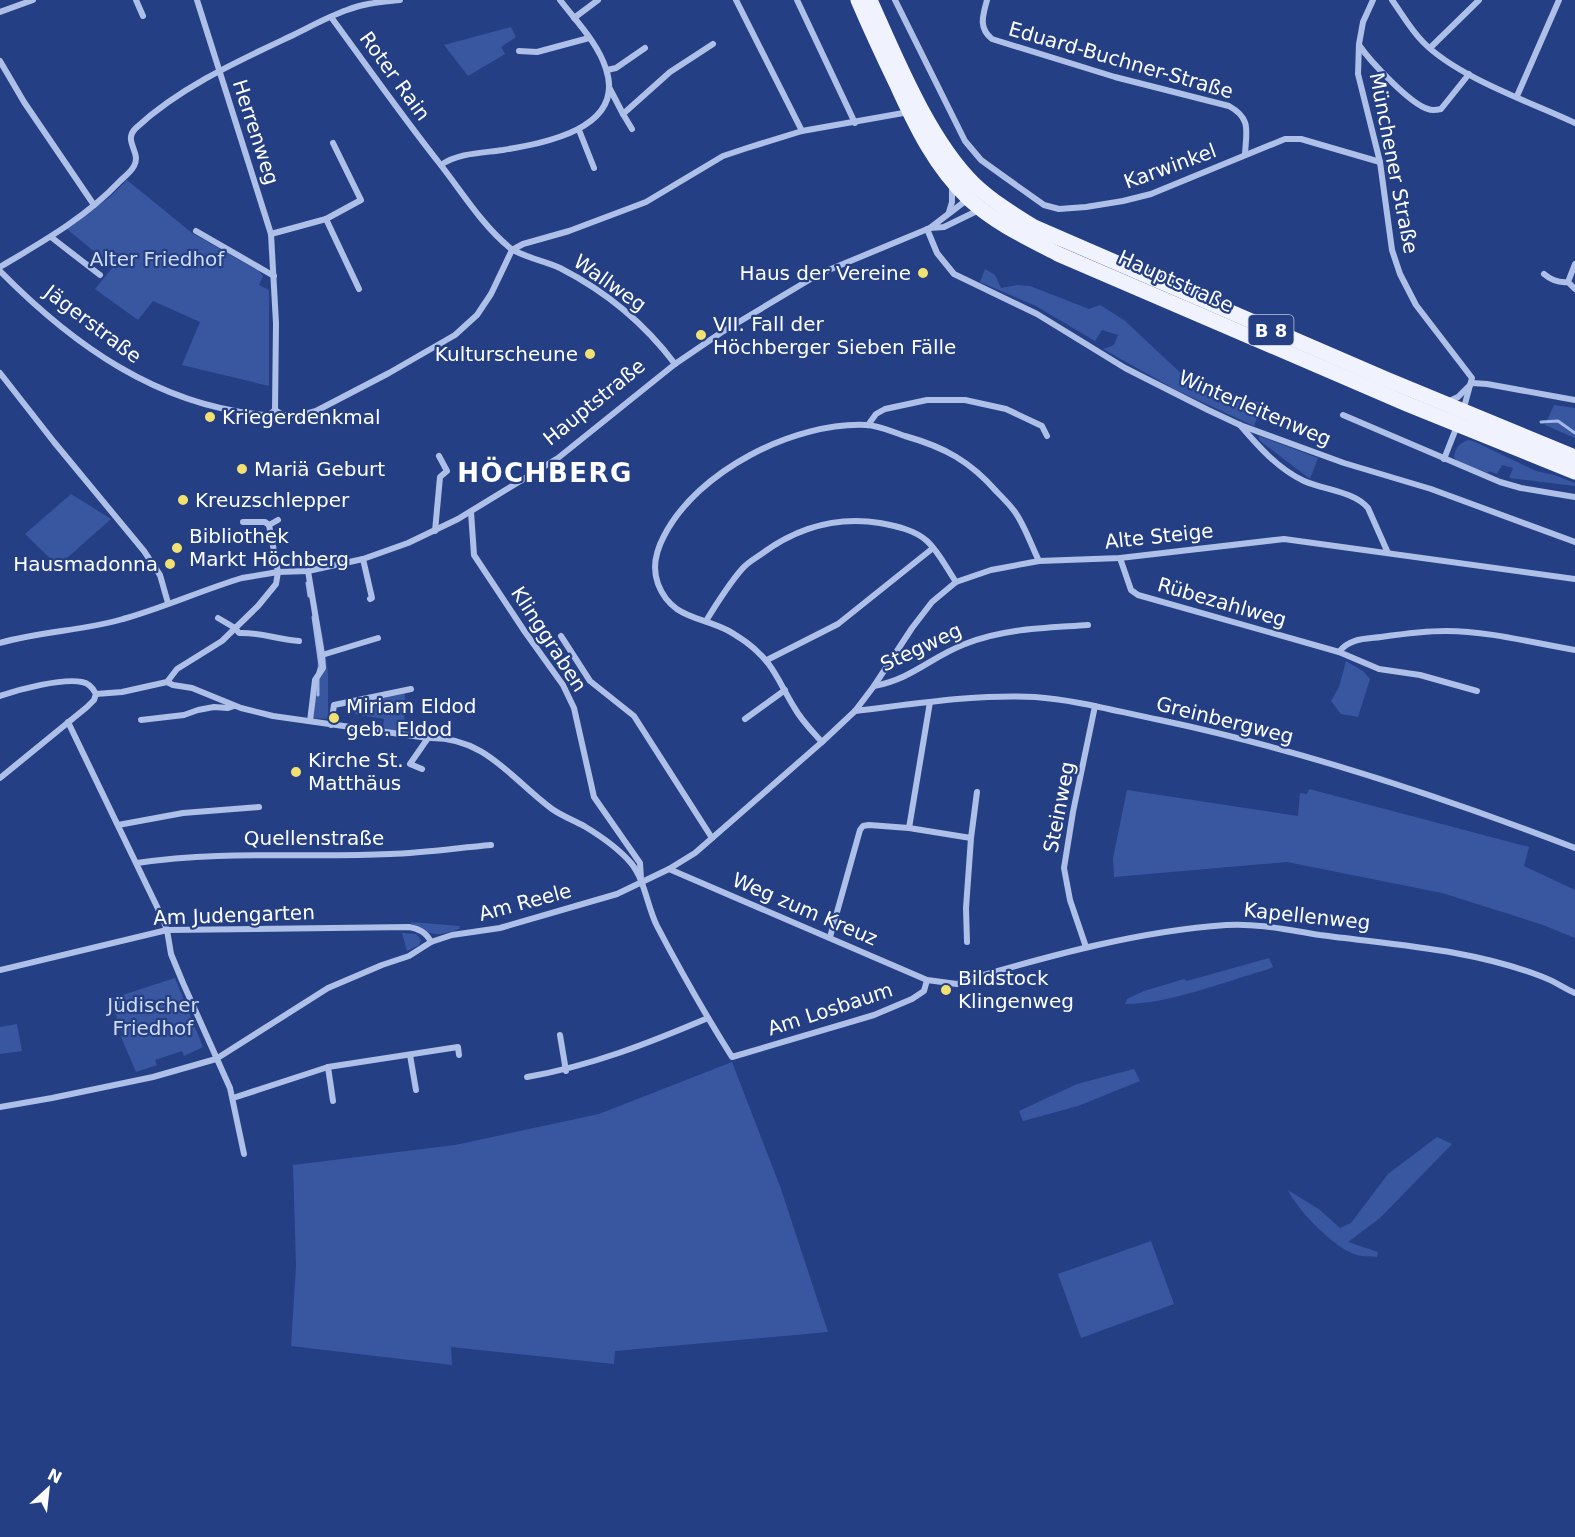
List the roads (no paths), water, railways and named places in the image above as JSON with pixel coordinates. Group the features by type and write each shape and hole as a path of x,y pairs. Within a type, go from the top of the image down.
{"main road":[{"name":"B 8","path":"858,0 909,112 931,152 952,181 982,200"},
{"name":"B 8","path":"870,0 923,111 982,200"},
{"name":"Hauptstraße","path":"982,200 1034,227 1444,404 1460,419 1540,443 1573,456"},
{"name":"Hauptstraße","path":"982,200 1018,234 1058,254 1460,419 1575,472"}],"street":[{"path":"0,12 33,0"},
{"path":"136,0 143,16"},
{"name":"Herrenweg","path":"197,0 272,234 276,323 275,410"},
{"path":"0,269 51,237 94,205 134,166 136,160 130,144 130,136 134,130 164,106 220,72 331,17 371,3 400,0"},
{"path":"560,0 602,58 607,70 610,89 632,129"},
{"path":"574,18 598,0"},
{"path":"736,0 802,131"},
{"path":"796,0 855,123"},
{"name":"Eduard-Buchner-Straße","path":"987,0 982,21 983,29 992,39 1115,77 1229,106 1241,113 1246,124 1245,154"},
{"name":"Münchener Straße","path":"1373,0 1363,22 1359,44 1358,74 1380,162 1392,250 1400,274 1416,305 1470,372 1472,383"},
{"path":"1392,0 1421,40 1430,48 1469,74 1575,123"},
{"path":"1430,48 1479,0"},
{"path":"1517,96 1559,0"},
{"name":"Karwinkel","path":"897,1 965,141 981,160 1051,208 1086,207 1151,194 1285,139 1301,139 1380,162"},
{"name":"Roter Rain","path":"331,17 493,232 512,250"},
{"path":"519,51 537,52 589,38"},
{"path":"623,114 661,79 713,44"},
{"path":"1359,44 1369,58 1413,100 1427,109 1442,109 1469,74"},
{"path":"607,70 616,68 645,48"},
{"path":"0,61 24,102 94,205"},
{"path":"441,165 451,158 539,142 579,130 599,112 610,89"},
{"path":"275,410 283,415 302,415 316,411 454,335 477,315 491,294 512,250 621,213 646,202 723,156 802,131 909,112"},
{"path":"579,130 594,168"},
{"path":"272,234 326,219 361,201 333,143"},
{"path":"949,212 952,202 952,181"},
{"name":"Hauptstraße","path":"0,643 94,627 125,619 242,578 278,572 308,571 363,559 435,531 471,512 558,458 675,364 722,332 819,274 928,228 949,212 982,200"},
{"name":"Hauptstraße","path":"928,228 944,227 982,200"},
{"path":"326,219 359,289"},
{"name":"Winterleitenweg","path":"928,228 937,254 954,274 1037,314 1125,368 1240,424 1344,463 1441,492 1575,542"},
{"path":"196,231 274,276"},
{"path":"51,237 100,275"},
{"name":"Wallweg","path":"512,250 559,268 613,302 659,342 675,364"},
{"path":"1568,282 1575,264"},
{"name":"Jägerstraße","path":"0,269 90,348 136,378 202,404 265,415 275,410"},
{"path":"1545,274 1550,279 1568,282 1575,289"},
{"path":"0,374 144,551 159,574 168,603"},
{"path":"1444,459 1472,383"},
{"path":"1444,404 1458,396 1472,383 1575,400"},
{"path":"868,425 876,414 885,409 927,400 965,400 1006,409 1042,426 1047,436"},
{"path":"1343,415 1500,482 1575,497"},
{"path":"1240,424 1257,446 1294,476 1364,503 1388,553"},
{"path":"822,742 801,719 767,660 728,630 692,618 675,609 664,597 657,584 654,567 659,546 671,521 715,477 749,455 772,445 811,432 868,425 931,444 959,458 980,473 1015,512 1039,561"},
{"path":"435,531 440,477 447,471 439,456"},
{"name":"Klinggraben","path":"471,512 474,555 525,633 563,685 574,708 594,797 640,863 641,882"},
{"path":"269,525 278,520"},
{"path":"706,621 724,592 744,567 775,544 819,524 844,521 870,522 915,533 933,548 956,582"},
{"path":"166,682 177,669 222,641 258,606 276,584 278,572 269,525 265,522 243,522"},
{"name":"Alte Steige","path":"822,742 855,711 932,602 956,582 991,570 1039,561 1120,558 1284,539 1575,579"},
{"path":"767,660 838,624 933,548"},
{"name":"Rübezahlweg","path":"1120,558 1131,590 1138,595 1339,652 1379,669 1420,675 1477,691"},
{"path":"363,559 372,598 370,599"},
{"path":"308,571 323,668 315,680 310,722"},
{"path":"218,618 239,633 299,640"},
{"name":"Stegweg","path":"874,686 908,676 942,654 968,642 1028,630 1088,625"},
{"path":"1339,652 1343,646 1354,640 1447,631 1487,635 1575,650"},
{"path":"561,636 590,681 634,716 712,838"},
{"path":"322,655 378,638"},
{"path":"0,696 21,689 68,681 82,681 94,689 96,694 94,700 0,778"},
{"path":"96,694 122,692 166,682 192,688 234,706 273,716 453,740 487,755 515,775 552,809 585,827 632,863 656,923 708,1018 643,1046 566,1071 527,1077"},
{"path":"331,725 334,705 411,688"},
{"path":"745,719 785,690"},
{"path":"207,708 211,697"},
{"name":"Greinbergweg","path":"855,711 930,702 1007,697 1037,697 1095,706 1189,726 1322,761 1483,812 1575,848"},
{"path":"909,828 930,702"},
{"path":"141,720 184,715 207,708 234,706"},
{"name":"Steinweg","path":"1086,947 1070,900 1064,868 1095,706"},
{"path":"68,722 167,930 171,954 233,1098 244,1154"},
{"path":"422,769 410,764 428,738"},
{"name":"Am Reele","path":"0,1107 153,1077 216,1059 328,988 409,956 431,942 453,935 500,928 617,894 669,869 695,853 822,742"},
{"path":"967,942 966,908 977,792"},
{"path":"118,825 183,813 259,807"},
{"path":"830,937 863,826 909,828 971,838"},
{"name":"Quellenstraße","path":"137,863 271,853 390,854 490,845"},
{"name":"Weg zum Kreuz","path":"669,869 927,980"},
{"name":"Kapellenweg","path":"927,980 957,984 969,978 1086,947 1178,930 1260,924 1321,935 1437,949 1501,963 1544,977 1575,993"},
{"name":"Am Judengarten","path":"0,970 167,930 409,927 427,934 431,942"},
{"name":"Am Losbaum","path":"708,1018 732,1057 874,1015 912,999 924,991 927,980"},
{"path":"560,1035 566,1071"},
{"path":"233,1098 328,1067 458,1047 459,1055"},
{"path":"410,1054 416,1090"},
{"path":"328,1067 333,1101"}],"waterway":[{"path":"1541,422 1558,421 1575,433"},
{"path":"307,583 309,596"},
{"path":"313,617 320,666 318,672"},
{"path":"318,679 318,695"}],"place":[{"name":"Haus der Vereine","path":"923,273"},
{"name":"VII. Fall der Höchberger Sieben Fälle","path":"701,335"},
{"name":"Kulturscheune","path":"590,354"},
{"name":"Kriegerdenkmal","path":"210,417"},
{"name":"Mariä Geburt","path":"242,469"},
{"name":"Kreuzschlepper","path":"183,500"},
{"name":"Bibliothek Markt Höchberg","path":"177,548"},
{"name":"Hausmadonna","path":"170,564"},
{"name":"Miriam Eldod geb. Eldod","path":"334,718"},
{"name":"Kirche St. Matthäus","path":"296,772"},
{"name":"Bildstock Klingenweg","path":"946,990"}],"district":[{"name":"HÖCHBERG","path":"545,473"}],"park label":[{"name":"Alter Friedhof","path":"157,259"},
{"name":"Jüdischer Friedhof","path":"153,1016"}]}
